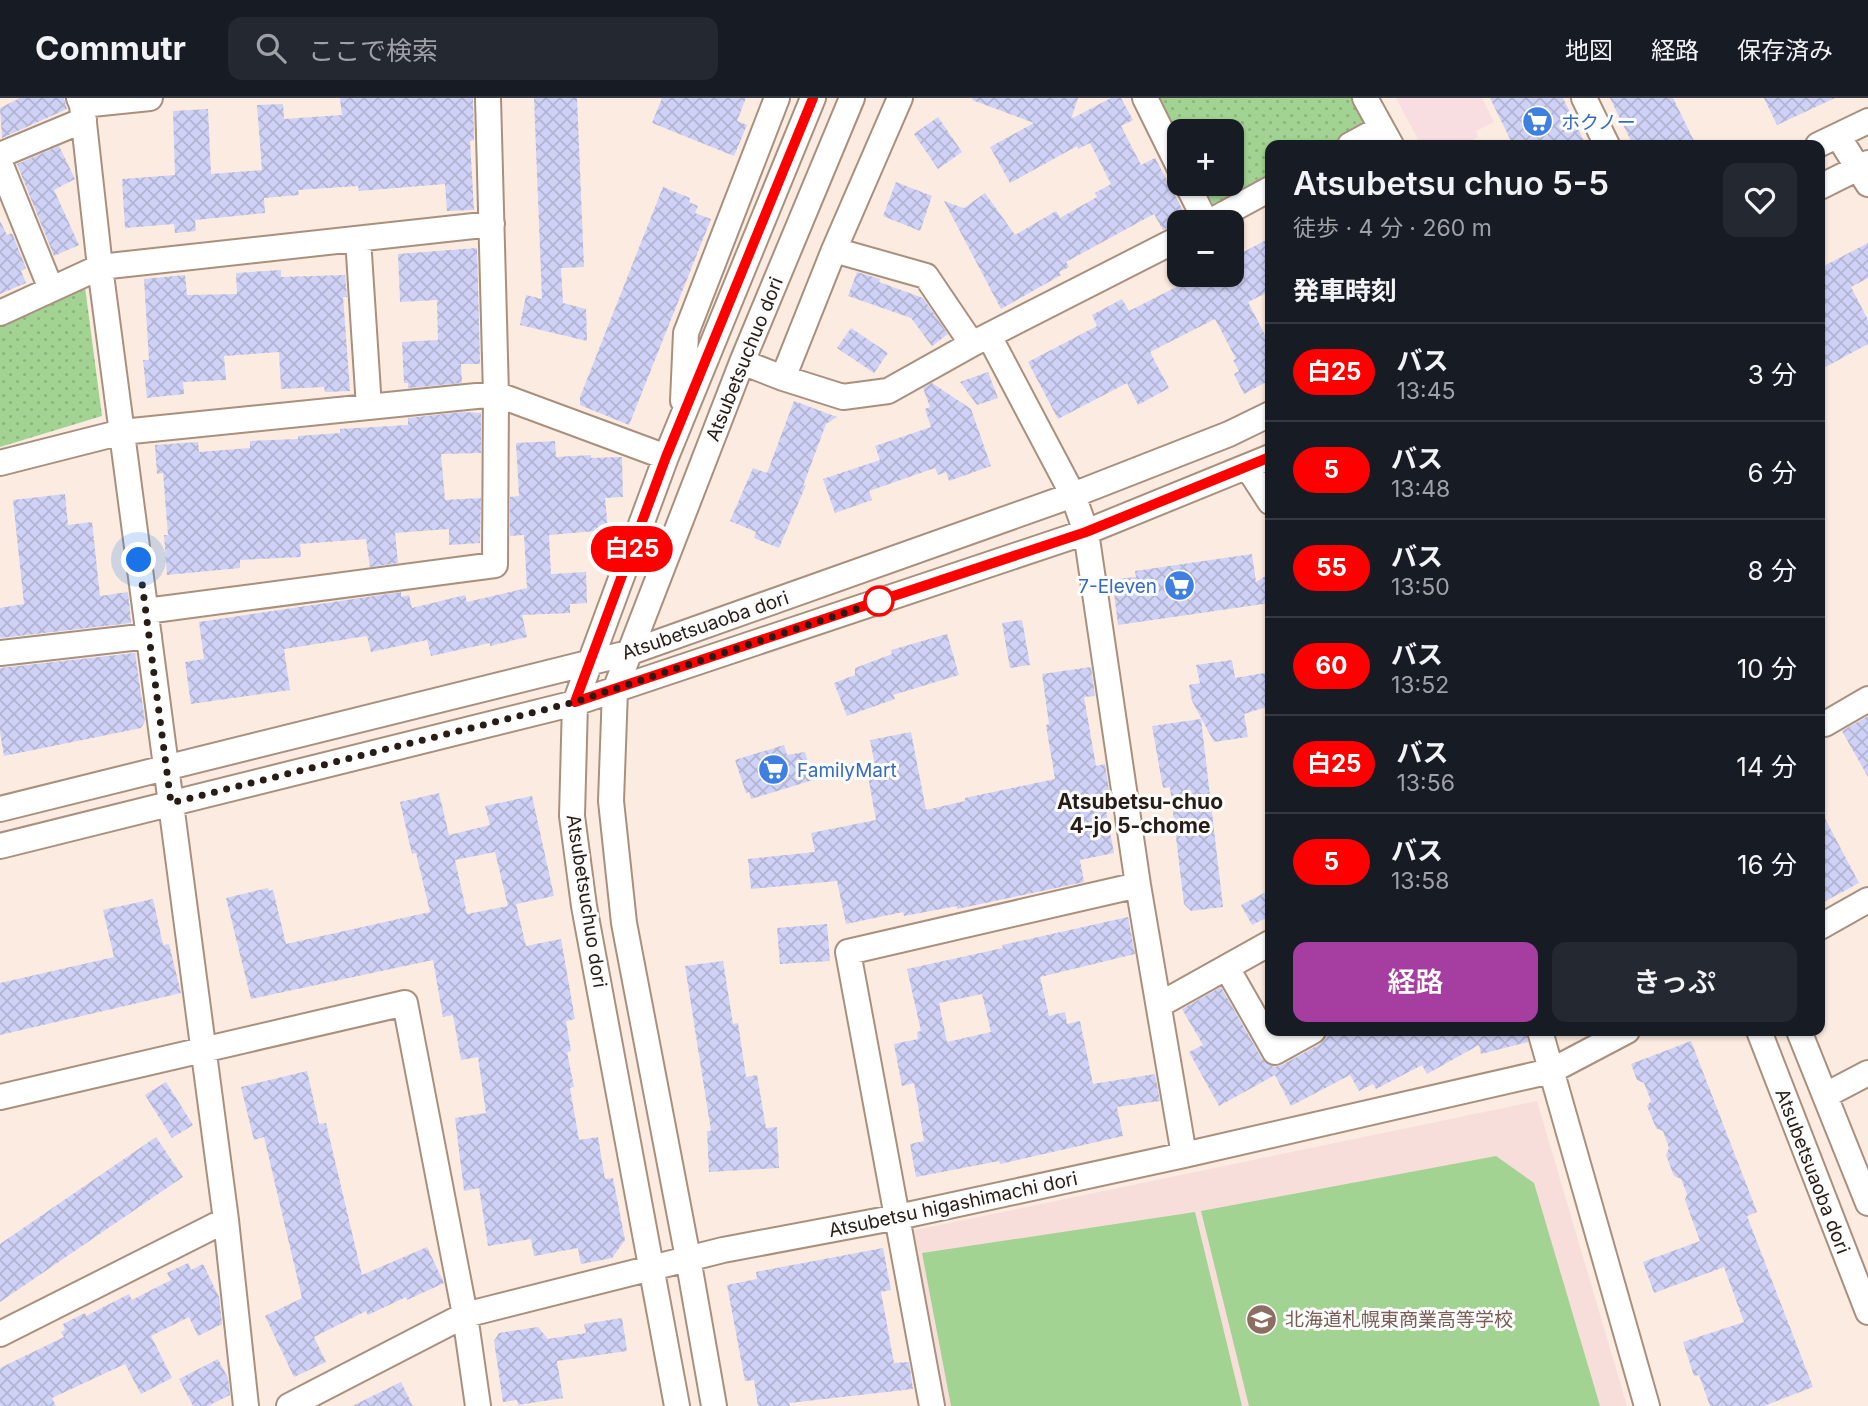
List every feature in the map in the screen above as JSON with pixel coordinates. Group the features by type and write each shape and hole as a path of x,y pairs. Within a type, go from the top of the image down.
{"street":[{"path":"0,155 82,107 150,98"},
{"path":"146,611 495,565 496,394 488,98"},
{"path":"682,419 686,333 777,98"},
{"name":"Atsubetsuchuo dori","path":"677,1406 584,906 572,816 575,702 666,457 813,98"},
{"name":"Atsubetsuchuo dori","path":"714,1406 624,923 611,801 615,690 742,362 852,98"},
{"path":"783,378 834,250 900,98"},
{"path":"1145,98 1167,143"},
{"path":"1365,98 1386,137"},
{"path":"1584,98 1605,140"},
{"path":"82,107 100,267 226,1220 246,1406"},
{"path":"1825,185 1864,172 1828,140 1868,121"},
{"path":"0,163 51,289"},
{"path":"1231,210 1265,192"},
{"path":"0,313 100,267 492,224"},
{"path":"358,239 369,407"},
{"path":"742,362 844,397 888,391 980,340 1167,245"},
{"path":"834,250 926,276 980,340 1073,495 1086,532 1138,885 1184,1155"},
{"path":"0,463 122,432 496,394 666,457"},
{"name":"Atsubetsuaoba dori","path":"0,809 628,653 1073,495 1229,434 1265,416"},
{"path":"1259,462 1265,484"},
{"name":"Atsubetsuaoba dori","path":"0,846 615,690 1086,532 1259,462"},
{"path":"0,653 149,636"},
{"path":"1825,724 1868,699"},
{"path":"932,1406 848,952 1138,885"},
{"path":"1825,923 1868,900"},
{"path":"1159,1004 1265,946"},
{"path":"1227,968 1265,1034"},
{"path":"0,1097 405,1003 465,1315 478,1406"},
{"path":"1266,1036 1275,1052 1304,1036"},
{"path":"1541,1036 1647,1406"},
{"name":"Atsubetsu higashimachi dori","path":"289,1406 465,1315 688,1258 898,1217 1551,1071 1618,1036"},
{"name":"Atsubetsuaoba dori","path":"1761,1036 1868,1312"},
{"name":"Atsubetsuaoba dori","path":"1801,1036 1868,1203"},
{"path":"1826,1096 1868,1073"},
{"path":"0,1334 226,1220"}],"shaded area":[{"path":"1396,98 1482,98 1494,122 1476,131 1478,137 1472,140 1418,140"},
{"name":"北海道札幌東商業高等学校","path":"1537,1101 1627,1406 939,1406 906,1232"}],"green space":[{"path":"1155,98 1354,98 1367,126 1339,140 1265,140 1265,178 1244,188 1244,119 1167,120"},
{"path":"1209,196 1229,196 1213,204"},
{"path":"85,287 102,416 0,447 0,325"},
{"path":"1496,1156 1534,1183 1600,1406 1249,1406 1201,1211"},
{"path":"1195,1212 1242,1406 951,1406 922,1253"}],"building":[{"path":"20,98 64,98 67,109 2,138 0,108"},
{"path":"340,98 473,98 474,140 470,141 474,210 447,211 445,184 359,191 358,186 298,190 299,195 264,198 265,213 195,220 196,231 175,233 174,224 125,228 122,179 175,175 173,111 208,109 211,174 262,170 257,105 283,104 284,119 342,115"},
{"path":"534,98 577,98 584,267 561,268 563,303 586,309 587,341 520,325 526,295 542,299"},
{"path":"662,98 746,98 737,121 747,125 734,156 652,123"},
{"path":"1078,98 1071,119 1111,98 1121,98 1133,120 1121,126 1141,165 1155,158 1167,180 1167,196 1175,196 1183,210 1167,210 1167,228 1163,230 1154,214 1066,262 1069,267 1059,272 1061,275 1001,309 944,201 966,209 964,208 985,193 1015,235 1056,211 1060,218 1097,197 1095,193 1111,184 1090,143 1078,149 1077,146 1010,183 990,147 1034,123 972,100"},
{"name":"ホクノー","path":"1490,98 1563,98 1584,140 1511,140"},
{"path":"1610,98 1673,98 1694,140 1631,140"},
{"path":"1764,98 1835,98 1777,125"},
{"path":"938,117 962,152 938,169 914,134"},
{"path":"59,146 75,179 54,190 79,245 54,256 17,164"},
{"path":"896,182 932,196 920,231 883,216"},
{"path":"663,187 690,198 689,202 698,206 695,213 711,219 629,425 580,405 580,397"},
{"path":"0,221 7,235 12,233 26,268 21,271 26,283 0,294"},
{"path":"1265,241 1265,294 1248,302 1265,335 1265,383 1244,394 1234,374 1239,371 1233,360 1236,359 1215,319 1150,352 1169,388 1138,405 1127,383 1058,419 1028,362 1097,326 1092,315 1122,299 1129,311 1176,287 1244,287 1244,252"},
{"path":"1868,243 1868,278 1851,287 1868,320 1868,344 1825,367 1825,265"},
{"path":"477,248 480,364 461,364 462,383 408,388 408,383 404,383 402,342 438,340 437,300 400,302 398,254"},
{"path":"281,270 281,277 345,275 347,297 343,297 350,391 325,392 324,387 281,389 279,352 224,356 226,380 183,382 184,394 147,398 143,360 149,360 144,279 185,275 187,295 237,294 236,273"},
{"path":"857,272 923,298 948,334 932,346 911,318 848,296"},
{"path":"851,328 888,353 874,373 837,348"},
{"path":"988,372 998,398 977,405 960,382"},
{"path":"932,383 971,409 991,466 949,481 946,472 938,475 935,468 869,491 872,500 835,513 823,479 880,460 875,446 931,427 925,409 930,407 923,388"},
{"path":"794,401 837,417 826,424 803,486 806,485 779,548 754,538 756,532 730,521 753,468 767,473"},
{"path":"462,412 481,413 481,453 441,454 445,500 481,498 480,543 449,545 449,529 395,533 398,563 370,567 366,539 300,544 301,557 240,560 240,568 167,575 164,535 168,535 163,473 157,474 155,445 198,442 199,452 250,448 250,441 298,439 298,436 340,433 340,429 408,425 408,418"},
{"path":"555,441 556,457 622,457 623,497 605,498 608,530 549,535 551,574 586,572 587,603 570,604 570,613 522,615 527,637 431,656 427,640 371,652 367,636 284,649 290,690 191,704 185,662 204,659 199,622 401,592 401,597 409,595 412,608 465,595 467,602 527,588 524,535 510,536 510,497 519,496 516,443"},
{"path":"65,494 68,525 92,522 100,596 128,592 131,623 0,638 0,608 24,604 13,500"},
{"path":"1252,554 1256,582 1265,576 1265,604 1118,625 1114,593 1120,592 1118,579 1136,577 1135,571"},
{"path":"1022,620 1030,665 1010,668 1002,623"},
{"path":"947,634 959,675 893,695 895,699 847,716 834,683 855,675 855,668 892,654 891,650"},
{"path":"135,653 145,721 141,728 4,756 0,732 0,668"},
{"path":"1232,660 1235,678 1265,673 1265,708 1244,714 1248,737 1214,742 1192,701 1189,685 1200,683 1196,665"},
{"path":"1091,667 1095,696 1084,697 1096,766 1105,764 1111,804 1105,805 1114,853 1080,860 1084,882 957,909 957,906 904,916 903,912 846,924 837,881 751,889 748,859 815,852 811,833 876,820 868,776 877,775 870,740 911,732 926,810 965,801 965,798 1055,779 1046,725 1049,724 1042,674"},
{"path":"1868,716 1868,777 1842,731"},
{"path":"1201,719 1223,907 1191,911 1184,904 1170,787 1163,788 1152,726"},
{"name":"FamilyMart","path":"784,745 787,755 805,752 813,780 751,799 749,792 746,793 735,760"},
{"path":"439,793 449,835 490,825 485,806 532,796 554,896 516,904 526,946 561,939 575,1019 566,1021 571,1051 567,1052 574,1087 570,1088 579,1140 598,1137 605,1179 613,1178 625,1240 612,1258 581,1264 578,1248 534,1256 531,1239 488,1246 479,1188 464,1191 455,1118 486,1113 478,1057 461,1060 453,1015 443,1017 433,960 251,999 226,898 268,888 269,891 273,890 286,944 430,912 416,853 412,854 400,802","holes":["495,852 508,906 467,914 455,860"]},
{"path":"1825,818 1859,883 1825,901"},
{"path":"1265,893 1265,918 1252,925 1241,905"},
{"path":"153,899 163,945 169,944 181,993 0,1035 0,983 114,957 103,910"},
{"path":"1128,917 1135,954 1040,977 1049,1016 1065,1012 1067,1024 1080,1021 1093,1084 1155,1074 1160,1101 1117,1107 1123,1136 1000,1164 999,1161 916,1177 910,1144 924,1141 914,1083 902,1086 894,1044 918,1039 917,1032 921,1031 907,969 1003,948 1002,945","holes":["982,994 991,1032 947,1042 939,1003"]},
{"path":"827,924 830,961 780,964 777,928"},
{"path":"723,961 733,1024 738,1023 746,1077 757,1075 766,1128 777,1127 779,1168 709,1172 707,1131 711,1131 685,966"},
{"path":"1221,987 1262,1059 1274,1067 1320,1044 1327,1036 1527,1036 1528,1042 1481,1054 1479,1045 1427,1074 1422,1065 1376,1089 1373,1084 1359,1091 1350,1075 1291,1106 1275,1075 1219,1106 1189,1052 1203,1045 1182,1009"},
{"path":"1691,1041 1757,1212 1747,1216 1813,1387 1764,1406 1710,1406 1699,1375 1694,1376 1683,1342 1744,1322 1724,1267 1654,1293 1643,1262 1700,1241 1685,1200 1687,1194 1681,1179 1674,1176 1666,1155 1669,1148 1663,1131 1656,1128 1647,1106 1651,1101 1644,1083 1637,1080 1631,1064"},
{"path":"307,1071 319,1124 326,1123 362,1275 427,1247 444,1283 368,1315 366,1311 314,1337 326,1362 294,1377 265,1316 302,1298 264,1137 254,1140 241,1087"},
{"path":"166,1082 193,1125 172,1138 145,1095"},
{"path":"156,1137 183,1177 0,1302 0,1244"},
{"path":"883,1248 891,1290 881,1292 894,1363 909,1362 913,1389 789,1403 790,1406 758,1406 754,1380 745,1381 727,1285 757,1279 756,1272"},
{"path":"188,1263 191,1270 203,1264 219,1297 222,1324 198,1336 189,1317 151,1336 172,1378 141,1394 125,1364 52,1398 56,1406 0,1406 0,1368 64,1337 61,1332 65,1330 63,1324 85,1313 86,1316 129,1294 132,1300 171,1280 167,1273"},
{"path":"622,1318 627,1351 557,1361 563,1398 518,1405 517,1400 503,1402 494,1341 499,1333 538,1327 548,1339 586,1333 584,1324"},
{"path":"218,1359 228,1378 230,1395 208,1406 193,1406 179,1379"},
{"path":"401,1382 413,1406 352,1406"}],"bus line":[{"name":"白25","path":"813,98 666,457 575,702 1086,532 1265,460"}],"place":[{"name":"ホクノー","path":"1538,122"},
{"name":"7-Eleven","path":"1180,586"},
{"name":"FamilyMart","path":"774,770"},
{"name":"北海道札幌東商業高等学校","path":"1262,1319"}],"district":[{"name":"Atsubetsu-chuo 4-jo 5-chome","path":"1140,814"}],"route":[{"path":"139,560 171,803 575,702 886,599 879,601"}]}
